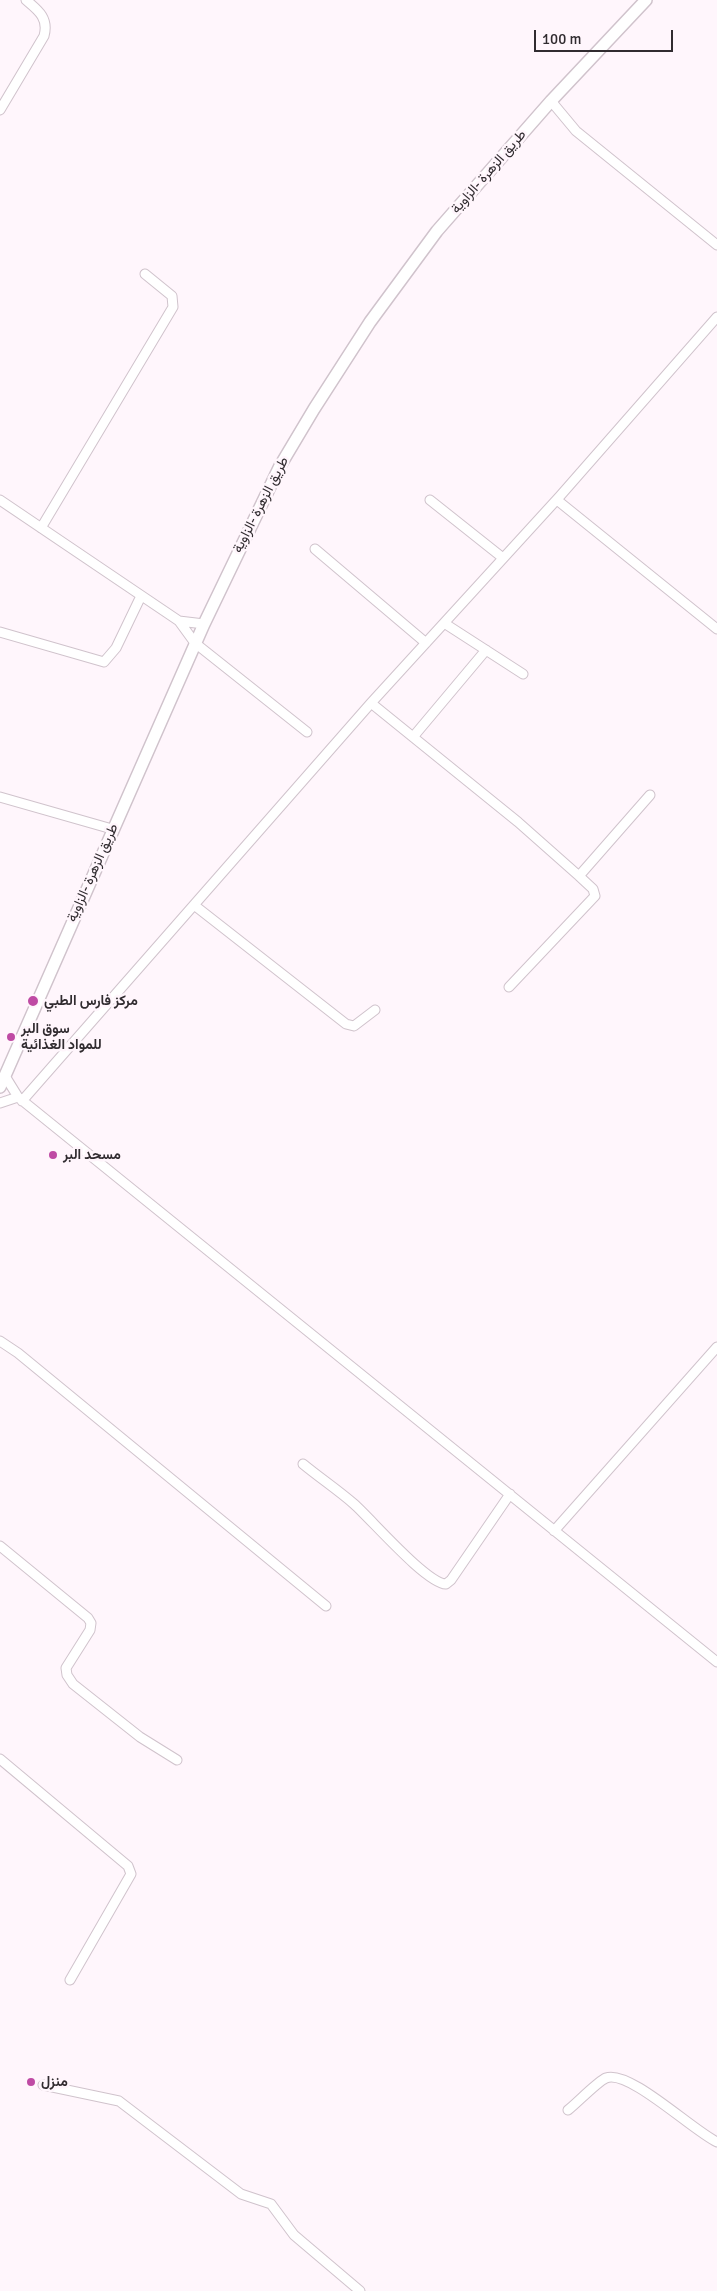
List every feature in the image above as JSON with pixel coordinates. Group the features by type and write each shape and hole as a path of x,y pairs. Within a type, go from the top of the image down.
{"main road":[{"name":"طريق الزهرة -الزاوية","path":"0,1087 195,643 284,460 346,355 437,232 550,101 646,0"}],"street":[{"path":"0,110 44,36 46,28 42,14 26,0"},
{"path":"550,101 576,130 717,245"},
{"path":"42,528 172,307 172,296 145,274"},
{"path":"0,1103 20,1099 372,703 557,500 717,317"},
{"path":"0,500 179,622 195,643 307,732"},
{"path":"430,500 503,558"},
{"path":"557,500 717,629"},
{"path":"315,549 426,643"},
{"path":"0,632 104,662 116,648 141,596"},
{"path":"179,622 204,624"},
{"path":"444,623 523,674"},
{"path":"413,737 486,650"},
{"path":"372,703 593,889 595,896 509,987"},
{"path":"579,876 650,795"},
{"path":"0,797 112,829"},
{"path":"194,905 346,1024 354,1026 375,1010"},
{"path":"5,1076 20,1099 717,1662"},
{"path":"0,1341 18,1353 326,1606"},
{"path":"554,1531 717,1347"},
{"path":"302,1464 354,1504 424,1572 440,1584 446,1584 451,1580 510,1494"},
{"path":"0,1546 88,1618 91,1623 90,1630 66,1668 67,1676 73,1684 140,1738 177,1760"},
{"path":"0,1758 128,1866 131,1874 70,1980"},
{"path":"568,2110 606,2078 619,2078 635,2084 717,2142"},
{"path":"44,2085 119,2101 241,2194 271,2204 294,2235 360,2291"}],"place":[{"name":"مركز فارس الطبي","path":"33,1001"},
{"name":"سوق البر للمواد الغذائية","path":"11,1037"},
{"name":"مسحد البر","path":"53,1155"},
{"name":"منزل","path":"31,2082"}]}
